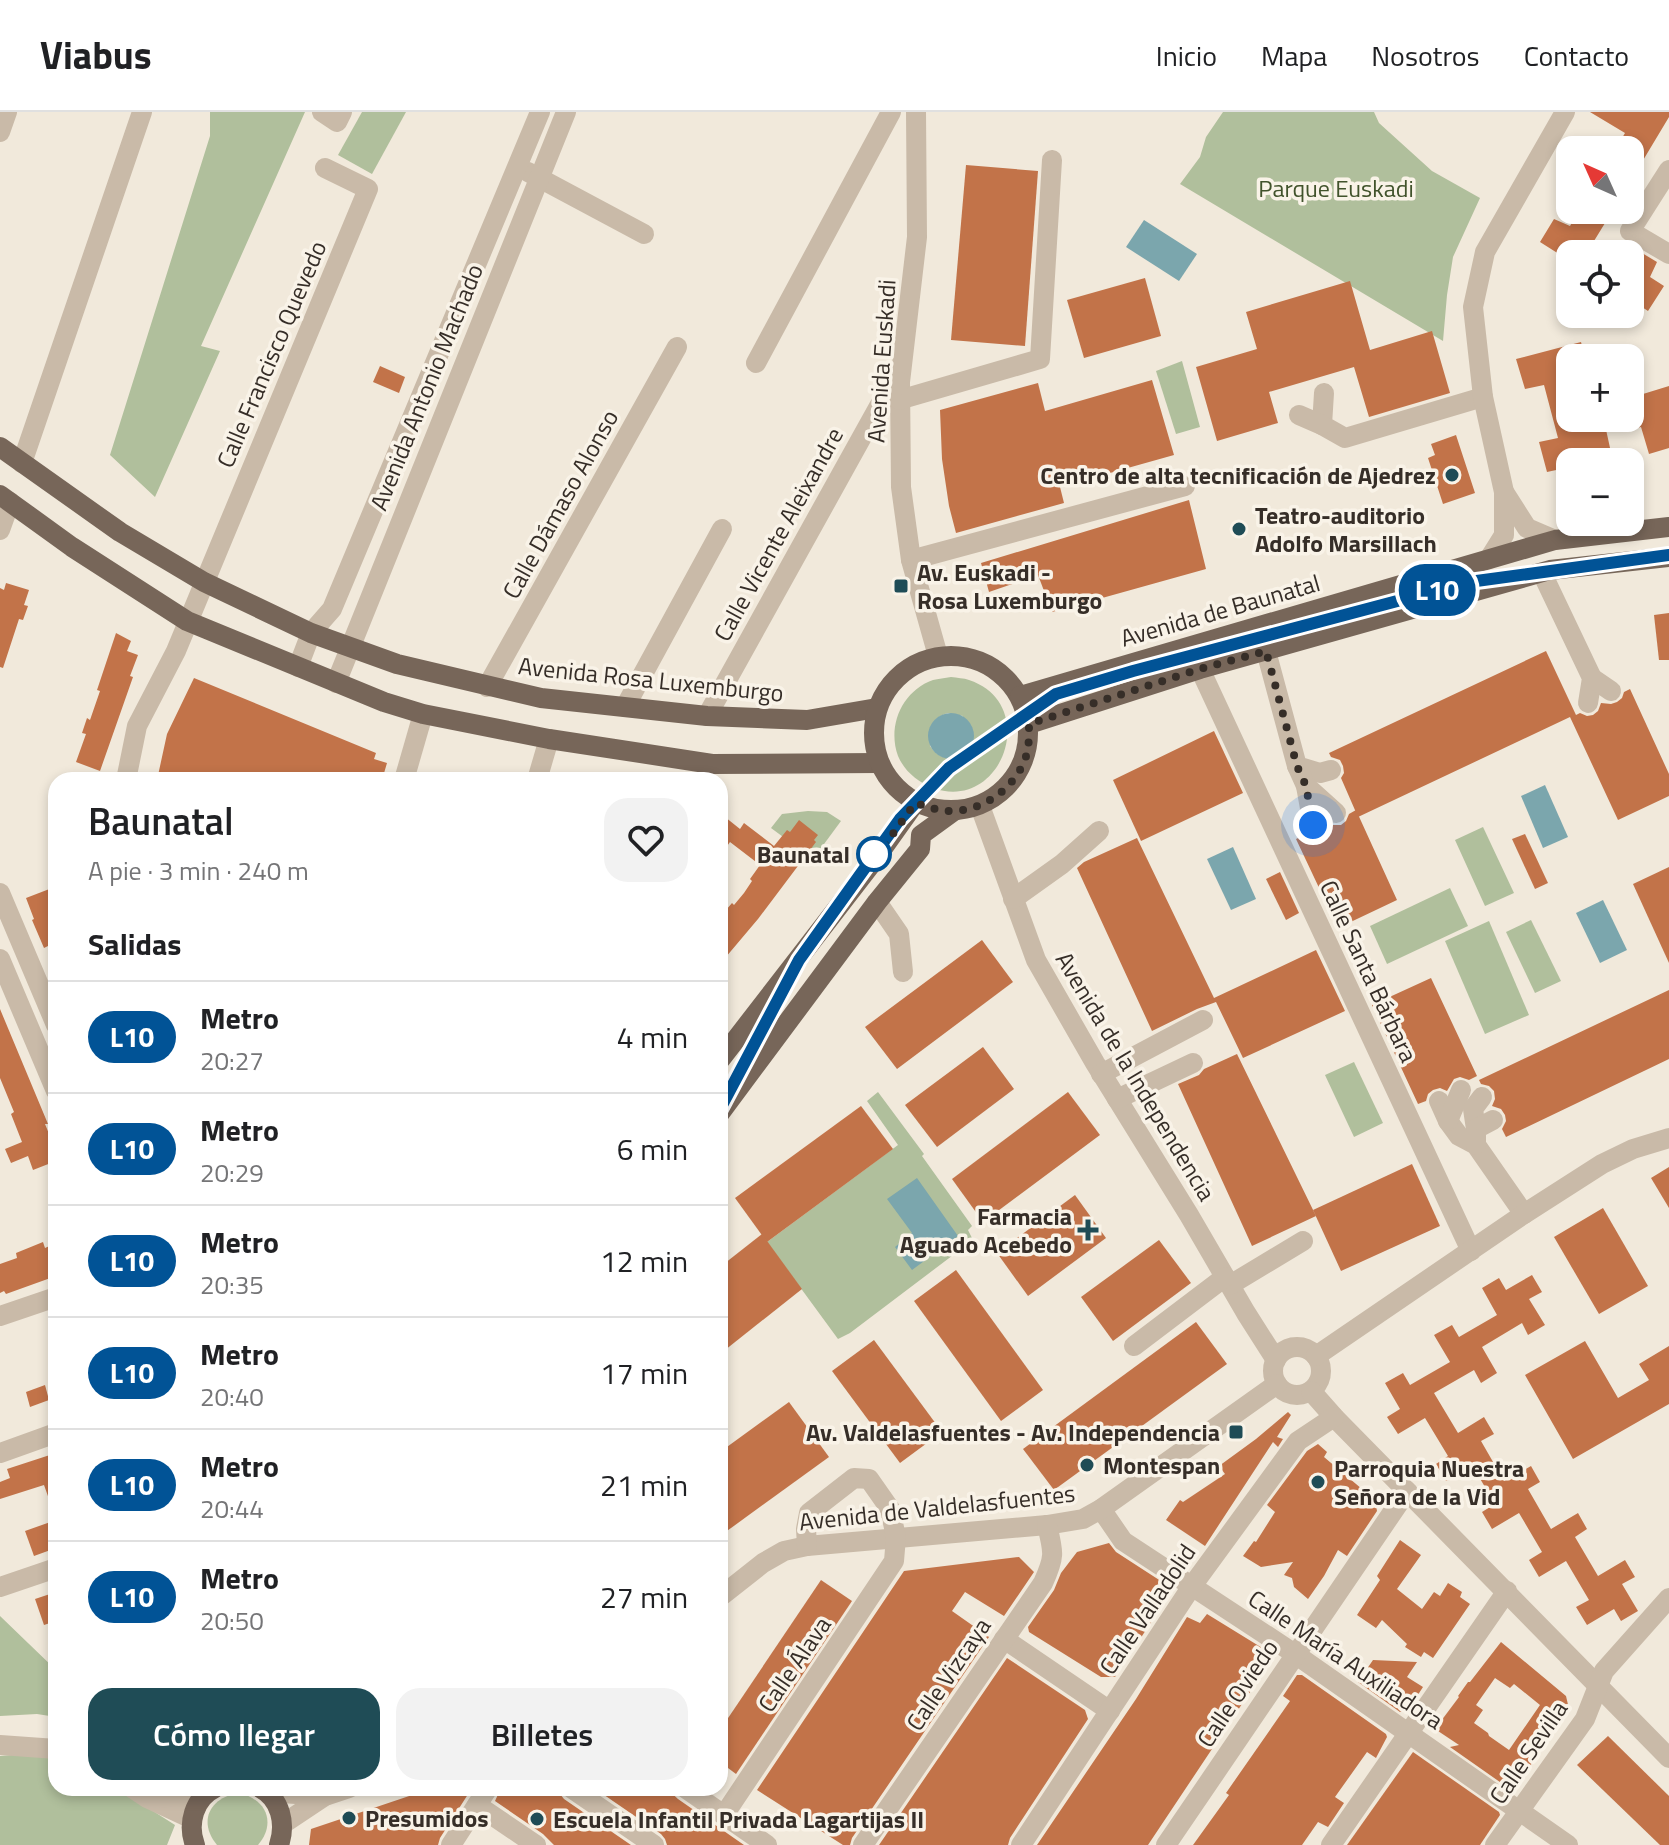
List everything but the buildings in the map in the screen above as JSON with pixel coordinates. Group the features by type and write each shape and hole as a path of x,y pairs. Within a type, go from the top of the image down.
{"main road":[{"name":"Avenida Rosa Luxemburgo","path":"0,447 120,532 204,582 311,633 397,664 541,698 707,716 807,720 877,708"},
{"path":"5,498 72,547 187,621 384,702 423,714 549,739 712,764 879,763"},
{"name":"Avenida de Baunatal","path":"1020,696 1555,540 1669,527"},
{"path":"1029,724 1200,669 1550,570 1669,557"},
{"path":"938,656 963,656 986,663 1006,677 1020,696 1029,724 1028,749 1018,773 1002,793 980,806 954,811 934,810 915,803 893,786 879,763 873,736 877,708 891,684 912,666 938,656"},
{"path":"728,1050 915,803"},
{"path":"728,1102 920,849 921,835 954,811"},
{"path":"195,1845 191,1835 192,1819 198,1802 205,1796"},
{"path":"269,1796 279,1808 283,1824 279,1845"}],"street":[{"path":"0,132 7,112"},
{"path":"22,463 142,112"},
{"path":"322,112 337,122 342,112"},
{"name":"Avenida Antonio Machado","path":"298,667 311,633 332,609 540,112"},
{"name":"Avenida Antonio Machado","path":"336,683 566,112"},
{"path":"756,363 891,112"},
{"name":"Avenida Euskadi","path":"916,112 917,237 900,391 901,487 911,560 938,656"},
{"path":"1489,559 1504,535 1504,492 1483,397 1473,307 1485,252 1565,112"},
{"path":"900,391 1040,359 1052,160"},
{"path":"517,166 644,234"},
{"name":"Calle Francisco Quevedo","path":"204,582 368,189 325,168"},
{"path":"1669,170 1630,231 1669,254"},
{"name":"Calle Dámaso Alonso","path":"487,687 677,347"},
{"name":"Calle Vicente Aleixandre","path":"707,716 883,399 900,391"},
{"path":"1322,425 1324,393"},
{"path":"1299,415 1345,438 1483,397"},
{"path":"911,560 1185,486"},
{"path":"1504,492 1527,528 1555,540"},
{"path":"0,530 5,498"},
{"path":"625,707 722,529"},
{"path":"1542,573 1592,678 1611,691"},
{"path":"128,772 137,726 176,651 204,582"},
{"path":"343,583 373,589"},
{"path":"1266,651 1297,766 1306,786 1313,825"},
{"name":"Calle Santa Bárbara","path":"1200,669 1471,1251"},
{"path":"1588,703 1592,678"},
{"path":"406,772 423,714"},
{"path":"539,772 549,739"},
{"path":"1297,766 1320,773 1331,770"},
{"path":"1306,786 1334,804"},
{"name":"Avenida de la Independencia","path":"980,806 1036,960 1101,1074 1276,1360"},
{"path":"1013,899 1062,864 1099,831"},
{"path":"0,893 48,1005"},
{"path":"877,902 899,934 903,972"},
{"path":"0,959 48,1072"},
{"path":"1101,1074 1203,1020"},
{"path":"1117,1099 1193,1063"},
{"path":"1448,1121 1461,1090"},
{"path":"1482,1097 1473,1109 1524,1214"},
{"path":"1439,1101 1459,1136 1482,1131"},
{"path":"1316,1356 1602,1164 1633,1149 1669,1138"},
{"path":"1134,1346 1227,1281 1303,1241"},
{"path":"0,1316 48,1300"},
{"path":"1293,1347 1308,1349 1316,1356 1321,1365 1321,1375 1311,1391 1301,1395 1291,1394 1277,1384 1273,1371 1276,1360 1284,1351 1293,1347"},
{"name":"Avenida de Valdelasfuentes","path":"728,1591 784,1551 807,1546 1047,1525 1083,1519 1277,1384"},
{"path":"1311,1391 1669,1758"},
{"name":"Calle Valladolid","path":"1021,1845 1192,1586 1298,1441 1334,1417"},
{"path":"0,1453 48,1436"},
{"path":"807,1546 809,1513 854,1478 869,1479 890,1509 896,1537"},
{"name":"Calle Oviedo","path":"1166,1845 1407,1491"},
{"name":"Calle María Auxiliadora","path":"1101,1509 1123,1541 1295,1654 1568,1845"},
{"name":"Calle Vizcaya","path":"863,1845 1043,1583 1053,1561 1047,1525"},
{"name":"Calle Álava","path":"724,1815 894,1561 896,1537"},
{"path":"0,1587 48,1571"},
{"path":"1331,1845 1507,1591"},
{"name":"Calle Sevilla","path":"1495,1845 1585,1719 1604,1671 1669,1598"},
{"path":"1004,1639 1110,1711"},
{"path":"0,1745 48,1748"},
{"path":"146,1796 192,1819"},
{"path":"283,1824 325,1796"},
{"path":"451,1845 482,1796 536,1845"},
{"path":"583,1796 654,1845"},
{"path":"697,1796 767,1845"}],"green space":[{"path":"210,112 305,112 201,346 220,351 155,497 110,455 210,136"},
{"path":"362,112 406,112 372,174 338,155"},
{"name":"Parque Euskadi","path":"1223,112 1374,112 1379,123 1432,171 1480,198 1453,257 1443,341 1180,184 1200,157 1206,137"},
{"path":"1182,361 1200,427 1176,434 1156,371"},
{"path":"949,677 969,680 991,693 1003,711 1007,731 1004,752 994,771 978,785 957,792 933,788 908,772 898,756 894,733 900,711 913,692 933,680","holes":["948,713 963,716 963,755 953,758 940,756 930,746 934,721"]},
{"path":"827,812 841,821 813,859 771,828 782,814"},
{"path":"1483,827 1514,893 1485,906 1455,840"},
{"path":"1450,888 1468,926 1387,964 1370,926"},
{"path":"1531,920 1561,981 1535,993 1506,932"},
{"path":"1489,921 1529,1015 1485,1034 1445,941"},
{"path":"1354,1062 1383,1123 1354,1137 1325,1075"},
{"path":"878,1092 972,1226 968,1230 973,1240 838,1339 767,1242 898,1145 867,1101"},
{"path":"0,1616 48,1662 48,1716 0,1716"},
{"path":"35,1753 48,1757 48,1796 130,1796 175,1825 167,1845 0,1845 0,1756"},
{"path":"228,1796 248,1796 262,1806 267,1828 258,1845 217,1845 208,1828 208,1820 210,1812"}],"water":[{"path":"1144,220 1197,254 1179,281 1126,247"},
{"path":"951,713 967,720 974,736 967,752 951,759 935,752 928,736 935,720"},
{"path":"1545,785 1568,837 1543,848 1521,796"},
{"path":"1233,847 1256,899 1231,910 1207,859"},
{"path":"1603,900 1627,950 1600,963 1576,913"},
{"path":"917,1178 958,1236 912,1270 895,1247 912,1233 887,1199"}],"metro line":[{"name":"L10","path":"728,1094 799,960 900,819 949,768 1056,694 1469,582 1669,555"}],"place":[{"name":"Centro de alta tecnificación de Ajedrez","path":"1452,475"},
{"name":"Teatro-auditorio Adolfo Marsillach","path":"1239,529"},
{"name":"Av. Euskadi - Rosa Luxemburgo","path":"901,586"},
{"name":"Baunatal","path":"874,854"},
{"name":"Farmacia Aguado Acebedo","path":"1088,1230"},
{"name":"Av. Valdelasfuentes - Av. Independencia","path":"1236,1432"},
{"name":"Montespan","path":"1087,1465"},
{"name":"Parroquia Nuestra Señora de la Vid","path":"1318,1482"},
{"name":"Presumidos","path":"349,1818"},
{"name":"Escuela Infantil Privada Lagartijas II","path":"537,1819"}],"route":[{"path":"874,854 873,862 915,803 934,810 954,811 980,806 1002,793 1018,773 1028,749 1029,724 1266,651 1297,766 1306,786 1313,825"}]}
